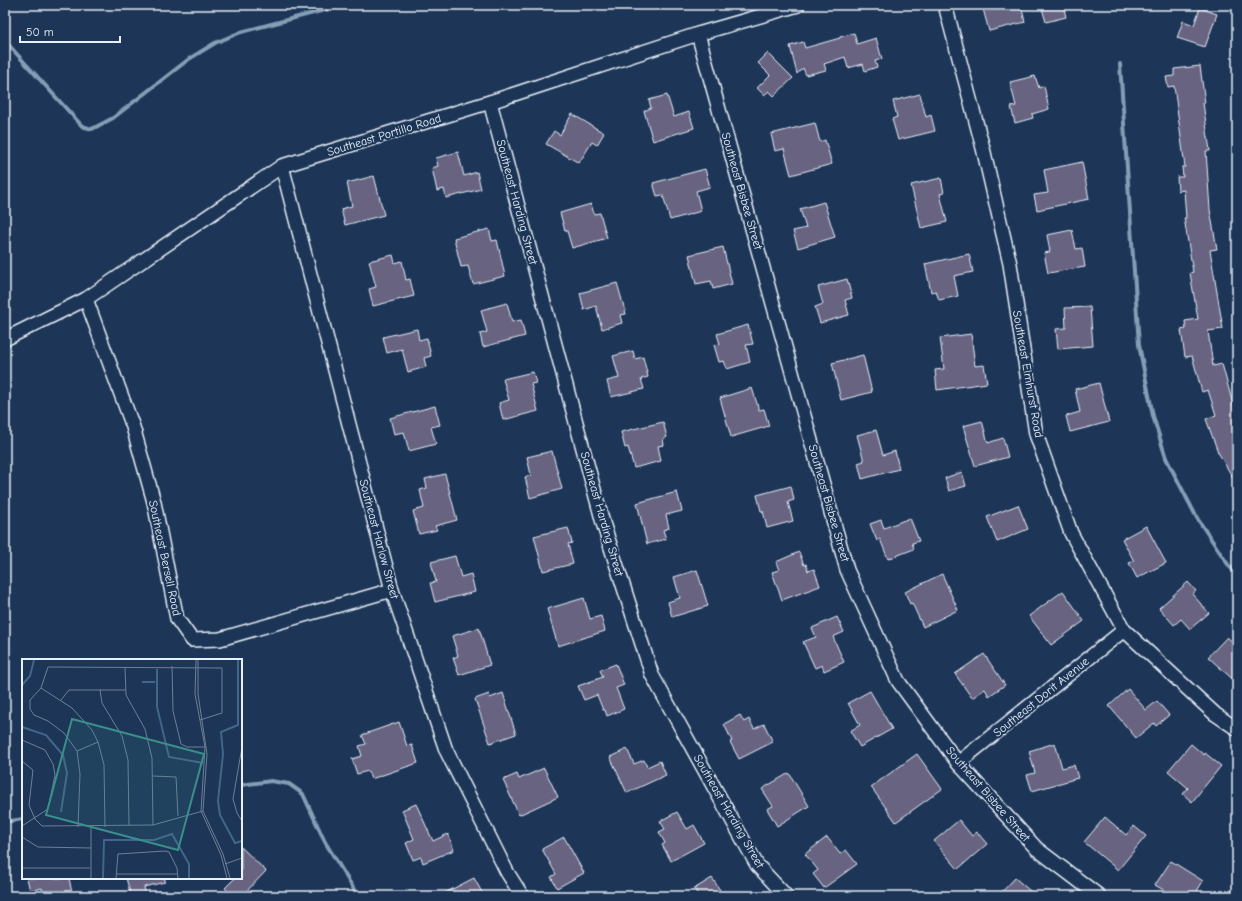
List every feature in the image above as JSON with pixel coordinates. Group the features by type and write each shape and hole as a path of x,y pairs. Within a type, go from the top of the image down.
{"street":[{"name":"Southeast Portillo Road","path":"5,339 86,299 282,166 490,102 698,34 798,5"},
{"name":"Southeast Elmhurst Road","path":"945,5 983,148 1010,264 1036,434 1071,533 1124,630 1214,714 1237,730"},
{"name":"Southeast Bisbee Street","path":"698,34 847,570 898,681 958,763 1037,849 1099,896"},
{"name":"Southeast Harding Street","path":"490,102 603,523 652,675 758,865 786,896"},
{"name":"Southeast Harlow Street","path":"282,166 392,590 446,750 507,872 522,896"},
{"name":"Southeast Bersell Road","path":"86,299 133,427 154,502 177,619 192,640 220,639 392,590"},
{"name":"Southeast Dorit Avenue","path":"958,763 1124,630"}],"building":[{"path":"982,5 1021,5 1025,22 989,31"},
{"path":"1041,5 1063,5 1066,17 1046,22"},
{"path":"1200,8 1217,14 1205,47 1177,38 1183,21 1194,25"},
{"path":"854,33 857,44 876,38 882,59 875,61 877,67 865,71 863,64 848,68 845,57 824,64 826,70 806,75 803,68 797,74 790,46 803,42 805,48"},
{"path":"768,53 793,78 774,96 769,91 764,95 757,88 770,75 758,63"},
{"path":"1200,66 1205,103 1203,103 1210,151 1206,151 1210,210 1217,249 1210,250 1223,329 1208,331 1213,366 1222,364 1234,408 1237,407 1237,485 1218,452 1206,419 1216,415 1208,390 1202,392 1192,356 1185,357 1181,330 1186,329 1185,321 1198,319 1190,273 1193,272 1184,218 1186,218 1184,190 1178,191 1177,177 1183,177 1182,167 1185,167 1174,86 1168,87 1166,77 1174,76 1174,69"},
{"path":"1035,76 1039,88 1044,86 1049,109 1032,114 1033,118 1015,123 1011,107 1016,106 1010,82"},
{"path":"920,94 926,117 931,115 935,131 898,140 892,119 897,117 893,101"},
{"path":"667,95 674,117 689,112 694,128 653,141 644,111 651,108 649,100"},
{"path":"572,114 604,133 597,145 592,142 579,163 546,144 554,131 560,135"},
{"path":"815,123 820,142 825,140 832,164 791,175 784,149 775,151 771,134"},
{"path":"458,152 464,176 477,172 481,189 446,198 444,189 437,191 432,168 438,166 436,158"},
{"path":"1082,162 1089,199 1037,210 1034,195 1048,193 1044,170"},
{"path":"705,169 710,187 696,191 701,211 670,220 663,195 657,196 653,183"},
{"path":"374,176 384,215 345,225 341,209 352,206 347,183"},
{"path":"941,178 944,193 940,194 947,222 921,228 911,185"},
{"path":"824,202 835,237 798,248 793,231 806,228 800,209"},
{"path":"591,204 594,214 600,213 607,238 572,248 560,213"},
{"path":"489,229 492,241 497,240 505,276 473,284 468,266 461,267 454,238"},
{"path":"1072,230 1076,249 1082,248 1085,267 1048,273 1044,253 1050,252 1047,235"},
{"path":"723,247 732,284 713,289 711,281 696,284 689,255"},
{"path":"969,254 973,272 954,276 958,296 939,300 936,291 931,292 925,264"},
{"path":"393,255 395,263 402,261 406,280 410,279 414,296 373,306 369,289 376,287 369,261"},
{"path":"847,279 852,298 845,300 849,315 820,323 815,307 823,304 818,287"},
{"path":"617,283 626,314 620,315 622,323 602,329 596,306 584,310 580,293"},
{"path":"507,303 512,322 521,320 525,336 483,347 480,334 487,332 481,310"},
{"path":"1090,307 1093,346 1058,349 1056,329 1066,328 1065,308"},
{"path":"748,325 753,344 746,345 750,362 727,369 724,361 719,362 714,345 720,344 717,334"},
{"path":"417,329 419,340 427,338 431,356 424,358 426,367 408,372 402,349 387,353 383,337"},
{"path":"971,334 975,366 984,365 987,383 937,390 935,370 944,369 940,338"},
{"path":"633,351 635,359 643,357 648,377 641,379 644,389 611,397 607,381 619,378 613,356"},
{"path":"863,355 872,392 841,400 832,363"},
{"path":"533,372 536,383 531,384 538,411 503,420 499,403 509,400 503,379"},
{"path":"1099,383 1109,422 1070,432 1066,416 1080,412 1075,389"},
{"path":"752,388 759,410 764,409 769,426 731,437 720,398"},
{"path":"435,406 440,425 431,427 436,444 409,451 404,432 394,434 390,418"},
{"path":"982,421 988,443 1003,438 1008,457 975,466 963,426"},
{"path":"663,422 667,437 663,439 664,445 658,446 661,461 634,468 628,447 625,448 621,432"},
{"path":"876,430 883,455 895,451 899,469 862,479 858,463 864,461 857,435"},
{"path":"552,451 562,489 530,498 525,477 531,475 527,457"},
{"path":"962,472 966,486 949,491 945,478"},
{"path":"445,474 457,520 435,526 437,530 419,534 413,511 424,508 420,490 427,488 425,479"},
{"path":"791,486 794,500 788,502 793,521 767,528 757,495"},
{"path":"677,492 682,511 666,515 669,528 663,530 666,539 647,544 637,503"},
{"path":"1018,505 1028,529 997,542 987,517"},
{"path":"910,518 919,541 912,543 914,549 888,559 880,539 877,541 870,524 881,520 884,528"},
{"path":"1146,526 1166,563 1137,578 1129,563 1134,561 1122,539"},
{"path":"568,528 572,543 568,544 573,564 543,571 534,536"},
{"path":"799,552 808,571 814,569 820,586 782,600 772,572 779,570 776,562"},
{"path":"455,556 461,577 471,574 475,592 435,602 430,583 436,582 431,562"},
{"path":"697,570 708,606 672,617 668,602 680,598 674,577"},
{"path":"942,574 958,610 923,627 905,592"},
{"path":"1188,582 1196,591 1192,594 1209,613 1190,629 1181,619 1174,625 1159,608"},
{"path":"1063,591 1084,621 1051,645 1029,616"},
{"path":"584,598 590,619 601,616 605,631 558,646 547,609"},
{"path":"837,617 844,632 833,637 844,662 824,671 822,665 815,668 803,642 816,637 812,628"},
{"path":"479,628 490,665 459,675 453,658 458,656 452,636"},
{"path":"1227,637 1237,646 1237,683 1208,657"},
{"path":"984,654 1005,685 989,696 985,689 972,698 955,674"},
{"path":"616,664 624,685 616,688 624,709 607,716 597,695 584,700 578,686 603,677 600,670"},
{"path":"1128,689 1146,710 1157,701 1169,715 1156,726 1154,723 1136,738 1109,706"},
{"path":"870,691 892,729 860,747 850,731 860,725 848,703"},
{"path":"503,693 516,734 490,743 475,699 489,694 490,698"},
{"path":"740,715 744,722 749,719 754,729 764,724 773,742 739,759 730,742 732,741 724,724"},
{"path":"399,722 407,746 412,745 418,763 371,779 368,771 357,774 352,759 362,756 359,746 366,744 362,735"},
{"path":"1055,743 1062,768 1074,765 1078,778 1032,791 1027,775 1035,773 1029,751"},
{"path":"1191,744 1221,766 1192,802 1183,794 1188,788 1168,771"},
{"path":"627,749 634,764 644,760 647,767 660,761 666,775 627,793 610,757"},
{"path":"917,754 942,789 896,822 871,787"},
{"path":"544,768 558,797 519,815 503,780 517,774 519,779"},
{"path":"789,773 809,806 777,826 767,809 773,806 762,789"},
{"path":"416,804 433,841 448,834 454,850 423,863 421,857 413,860 406,843 414,839 402,810"},
{"path":"677,812 687,829 694,825 704,843 671,861 662,845 665,843 659,832 665,829 660,821"},
{"path":"1105,817 1126,835 1134,826 1146,836 1118,870 1084,842"},
{"path":"959,820 972,836 977,832 987,844 958,869 934,841"},
{"path":"564,837 584,873 557,888 551,877 556,874 542,849"},
{"path":"827,837 840,854 846,850 857,864 824,888 813,874 818,870 805,854"},
{"path":"242,848 266,871 242,896 233,896 225,888 234,879 242,879"},
{"path":"1171,861 1203,881 1194,896 1174,896 1155,885"},
{"path":"474,878 484,896 439,896"},
{"path":"712,878 724,896 699,896 694,889"},
{"path":"1015,878 1036,896 998,896"},
{"path":"27,879 69,879 72,893 60,896 44,896 42,888 30,891"},
{"path":"126,879 165,879 165,882 144,887 146,896 131,896"}],"waterway":[{"path":"5,41 82,126 92,129 113,118 189,59 215,43 241,32 344,5"},
{"path":"1120,64 1139,345 1153,416 1166,458 1197,518 1229,566 1237,574"},
{"path":"242,785 271,781 289,784 303,794 325,842 358,896"},
{"path":"5,822 22,819"}]}
